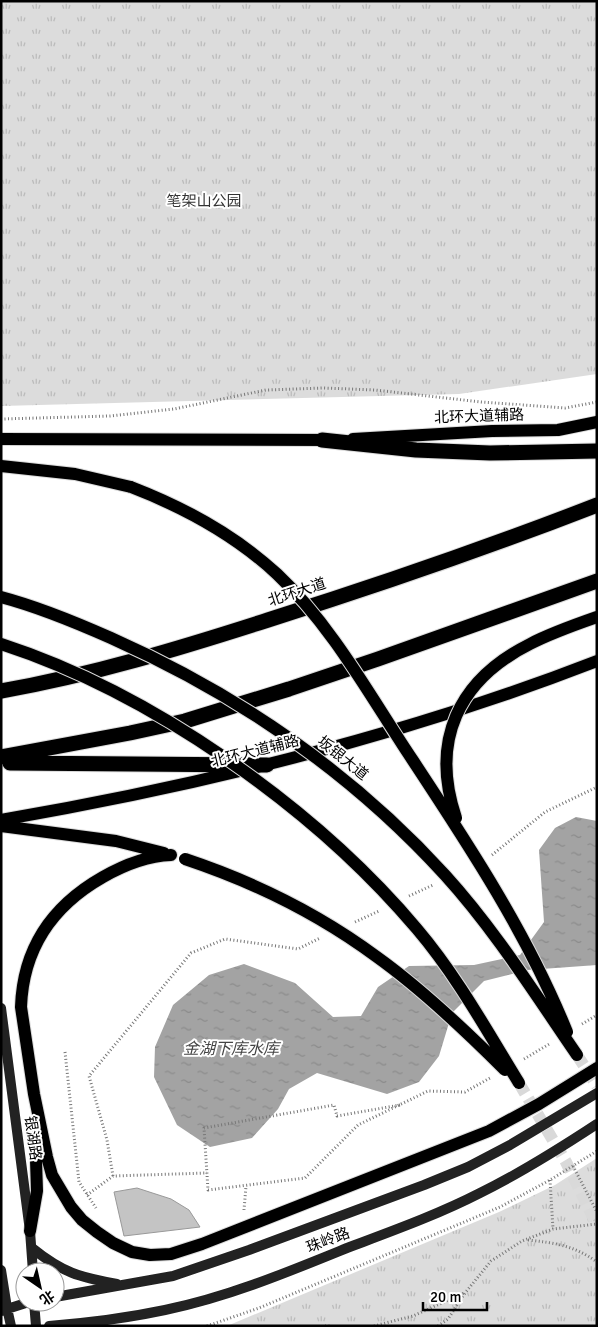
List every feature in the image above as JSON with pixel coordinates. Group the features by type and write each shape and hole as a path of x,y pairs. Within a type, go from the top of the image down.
{"highway":[{"path":"322,440 425,450 510,453 597,451"},
{"name":"北环大道","path":"1,692 102,669 224,634 333,599 597,505"},
{"path":"1,757 130,733 203,716 351,668 597,581"},
{"path":"1,762 267,765"}],"main road":[{"name":"北环大道辅路","path":"1,439 322,440 492,431 558,430 597,422"},
{"path":"1,466 76,474 131,488 176,505 230,538 275,572 313,611 344,654 461,834"},
{"name":"坂银大道","path":"1,597 56,614 90,628 184,673 276,728 342,778 380,809 446,876 510,958 577,1055 528,947 461,834"},
{"path":"461,834 448,792 446,771 448,741 452,724 459,709 484,674 503,660 529,644 597,616"},
{"path":"1,644 78,674 123,696 165,720 249,776 319,831 389,897 428,943 463,991 519,1084 474,1039 406,979 355,942 314,916 263,889 220,870 171,855 116,842 1,826"},
{"name":"北环大道辅路","path":"1,820 122,798 267,765 398,729 492,700 597,662"},
{"path":"171,855 159,855 114,870 70,898 58,910 37,941 24,975 21,1007 34,1094 52,1175 71,1207 82,1220 113,1243 132,1252 150,1255 171,1254 202,1244 489,1131 539,1104 597,1068"},
{"path":"30,1231 37,1191 34,1094"}],"street":[{"name":"银湖路","path":"1,1008 33,1262"},
{"name":"珠岭路","path":"65,1295 173,1276 424,1185 468,1167 510,1145 597,1094"},
{"name":"珠岭路","path":"49,1326 98,1322 166,1310 213,1297 284,1273 479,1194 560,1148 597,1124"},
{"path":"32,1248 56,1266 82,1277 122,1285"},
{"path":"1,1270 4,1310 11,1326"},
{"path":"35,1312 36,1326"}],"path":[{"path":"1,419 110,416 174,409 266,390 324,388 375,390 481,402 564,408 597,402"},
{"path":"64,1052 79,1182"},
{"path":"89,1076 107,1140 113,1176"},
{"path":"334,1105 337,1116 400,1105 358,1125 304,1178 208,1190 207,1173 204,1128 334,1105"},
{"path":"573,1166 597,1212"},
{"path":"87,1194 113,1176 207,1173"},
{"path":"550,1180 553,1229"},
{"path":"438,1326 448,1319 465,1293 491,1262 527,1239 553,1229 597,1224"},
{"path":"527,1239 559,1243 586,1254 597,1262"},
{"path":"374,1326 413,1316 465,1293"},
{"path":"325,1326 331,1326"}],"green space":[{"name":"笔架山公园","path":"1,1 597,1 597,374 459,394 1,406"},
{"path":"597,1158 597,1326 227,1326 499,1212 555,1185"}],"water":[{"name":"金湖下库水库","path":"576,817 597,821 597,965 528,970 484,981 452,1013 439,1056 419,1082 387,1094 317,1073 289,1089 278,1109 252,1138 210,1147 177,1125 154,1077 155,1047 173,1005 209,975 244,964 295,983 333,1017 361,1016 378,987 409,966 474,965 520,955 544,922 539,850 555,828"}],"building":[{"path":"137,1188 171,1199 189,1210 200,1227 124,1236 114,1192"}],"tunnel":[{"path":"577,1055 597,1086"},
{"path":"519,1083 566,1162 597,1225"}]}
